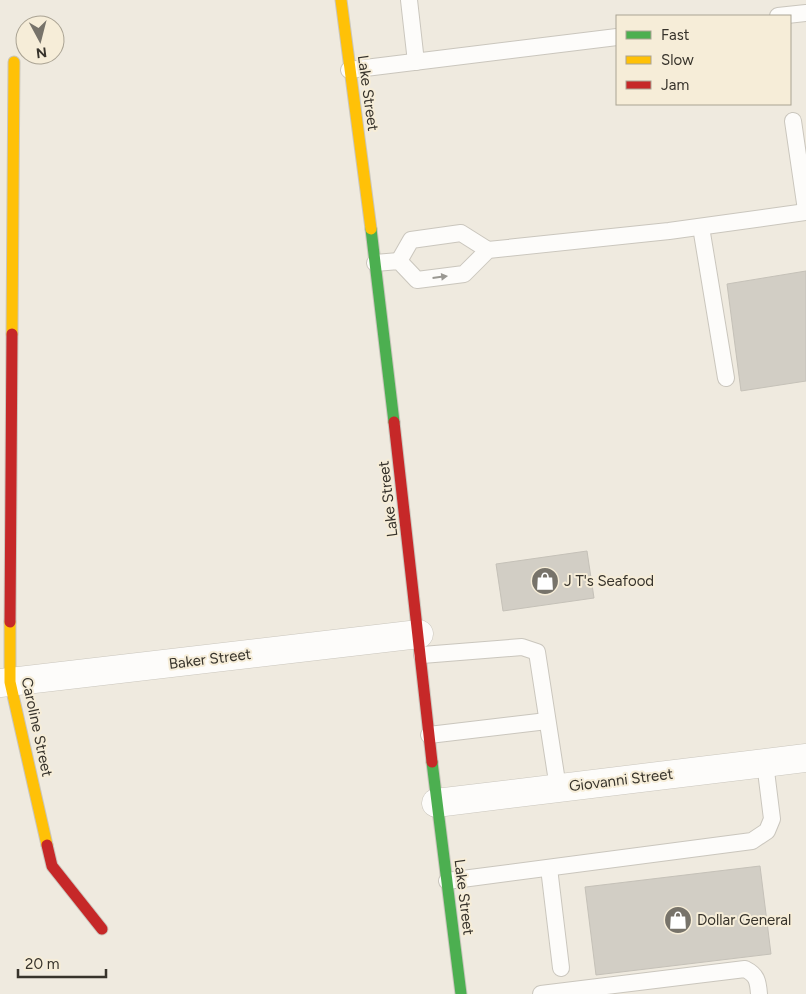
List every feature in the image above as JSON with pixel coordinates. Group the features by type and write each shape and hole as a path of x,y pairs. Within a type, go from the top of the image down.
{"street":[{"name":"Lake Street","path":"340,0 375,263 420,645 436,803 462,994"},
{"name":"Caroline Street","path":"14,62 5,683 52,866 102,929"},
{"name":"Baker Street","path":"5,683 420,645"},
{"name":"Giovanni Street","path":"436,803 806,758"}],"lane":[{"path":"409,0 416,62"},
{"path":"787,15 806,13"},
{"path":"349,70 616,37"},
{"path":"399,261 411,240 461,233 488,250 701,227 806,211 793,120"},
{"path":"701,227 726,378"},
{"path":"399,261 417,280 464,274 488,250"},
{"path":"375,263 399,261"},
{"path":"420,645 522,647 537,652 558,788"},
{"path":"429,735 548,721"},
{"path":"447,881 752,841 767,831 772,819 765,763"},
{"path":"549,868 560,968"},
{"path":"547,994 745,969 754,974 757,979 759,994"}],"building":[{"path":"806,271 806,381 741,391 727,284"},
{"name":"J T's Seafood","path":"587,551 594,598 503,611 496,564"},
{"name":"Dollar General","path":"760,866 771,954 596,975 585,887"}],"traffic: fast":[{"path":"371,229 394,422"},
{"path":"432,762 461,994"}],"traffic: slow":[{"path":"341,0 371,229"},
{"path":"12,334 14,62"},
{"path":"10,622 10,682 47,845"}],"traffic: jam":[{"path":"10,622 12,334"},
{"path":"394,422 432,762"},
{"path":"47,845 52,866 102,929"}],"place":[{"name":"J T's Seafood","path":"545,581"},
{"name":"Dollar General","path":"678,920"}]}
